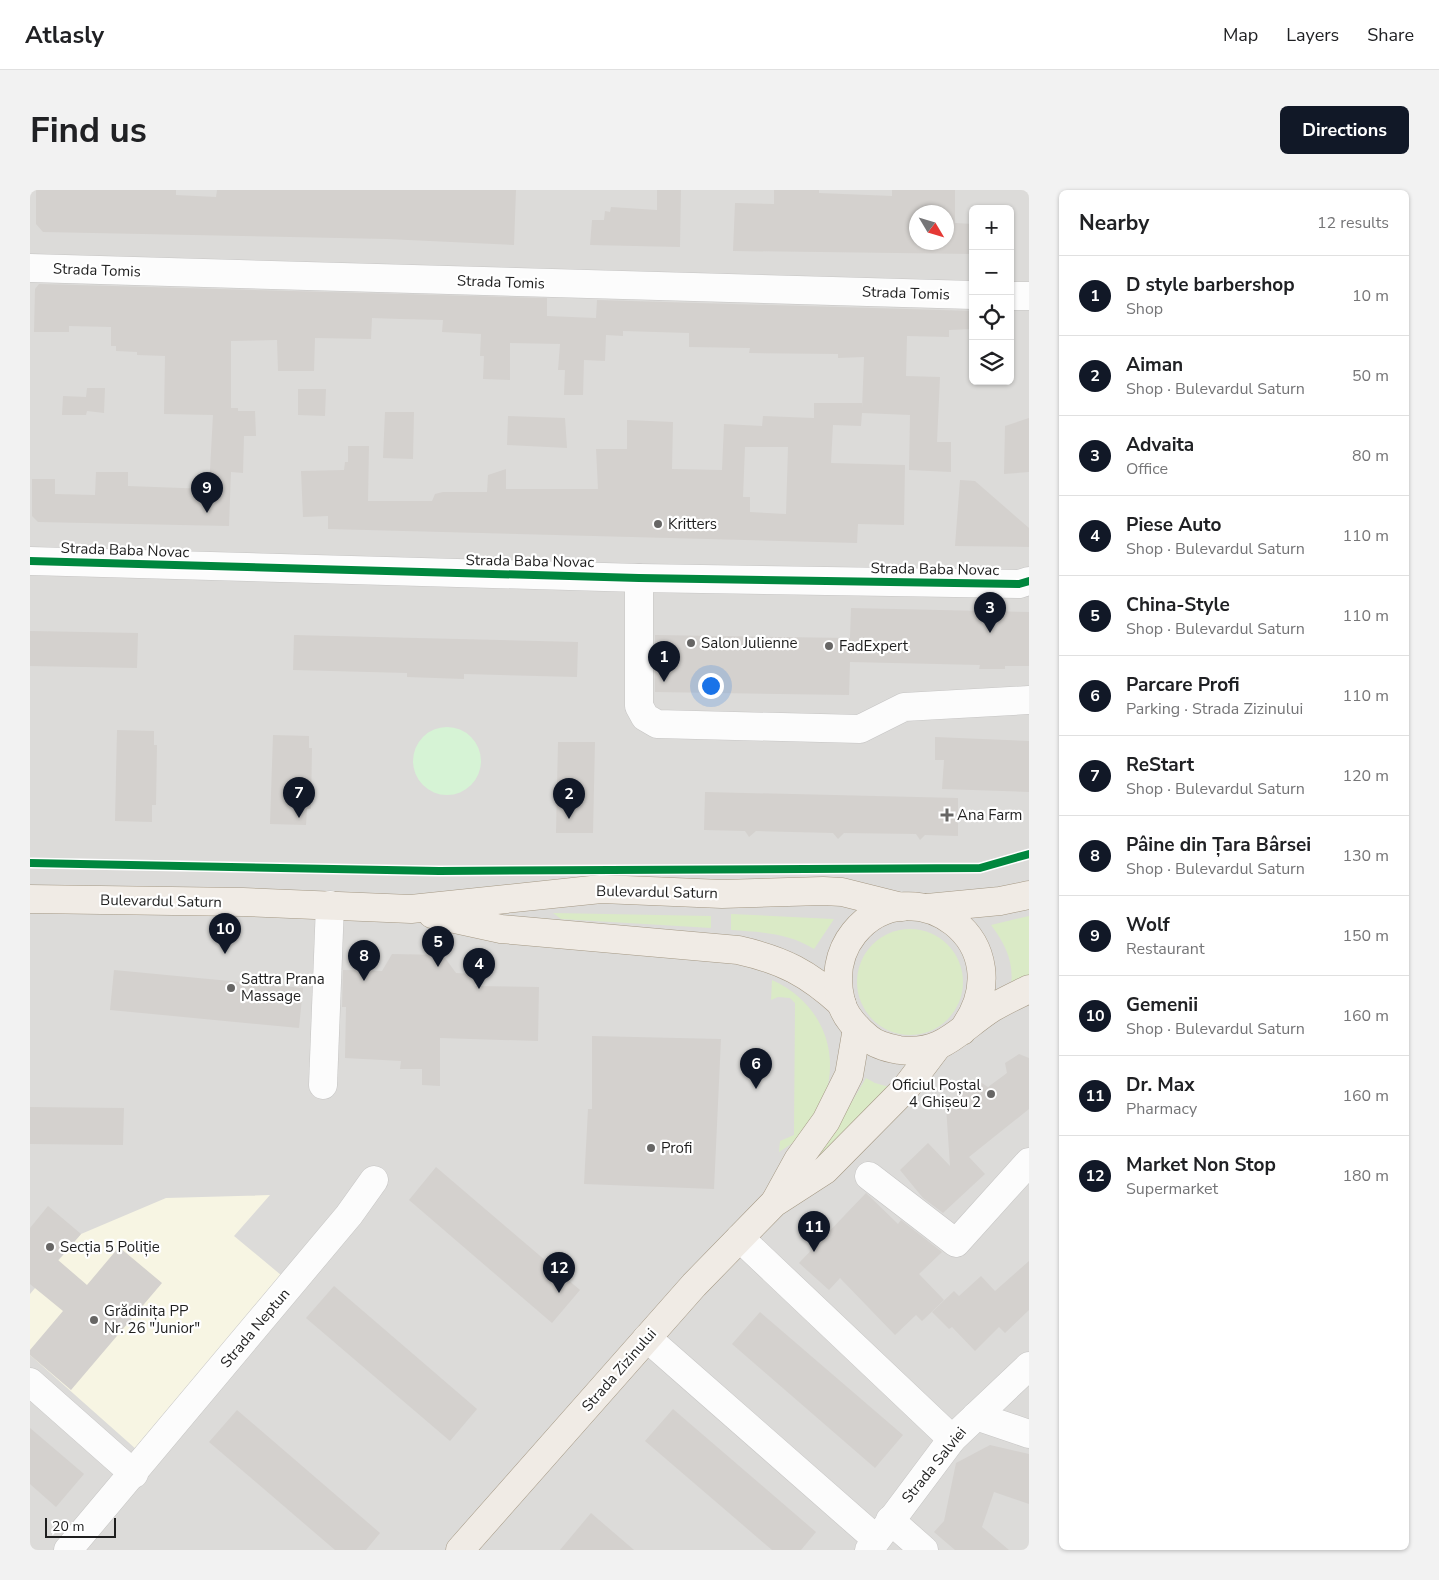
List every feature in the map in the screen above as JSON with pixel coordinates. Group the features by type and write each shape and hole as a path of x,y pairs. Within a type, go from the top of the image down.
{"main road":[{"name":"Bulevardul Saturn","path":"30,899 330,905 411,909 601,889 722,894 822,890 842,892 915,908"},
{"path":"1029,895 1000,901 884,912 868,921 854,933 844,950 839,968 838,986 842,1004 857,1028 872,1041 890,1049 909,1051 936,1048 992,1009 1029,989"},
{"path":"915,908 942,914 966,933 976,948 982,965 983,983 980,1000 973,1016 962,1031"},
{"name":"Bulevardul Saturn","path":"411,909 501,928 738,950 759,954 798,969 818,982 842,1004"},
{"name":"Strada Zizinului","path":"774,1203 798,1160 826,1121 849,1075 857,1028"},
{"name":"Strada Zizinului","path":"461,1548 647,1338 740,1238 774,1203 825,1170 905,1089 936,1048"}],"street":[{"name":"Strada Tomis","path":"30,268 969,295"},
{"path":"1014,296 1029,296"},
{"name":"Strada Baba Novac","path":"30,561 639,578 1019,584 1029,581"},
{"path":"639,578 639,706 645,717 657,724 860,729 904,707 1029,700"},
{"path":"323,1085 330,905"},
{"path":"869,1176 956,1243 1029,1162"},
{"name":"Strada Neptun","path":"68,1550 134,1474 349,1215 374,1180"},
{"path":"740,1238 952,1439"},
{"path":"647,1338 878,1536 924,1550"},
{"name":"Strada Salviei","path":"878,1536 952,1439 1029,1366"},
{"path":"30,1382 134,1474"},
{"path":"976,1416 1029,1434"}],"shaded area":[{"path":"30,190 1029,190 1029,1550 30,1550"},
{"path":"270,1195 234,1236 281,1275 137,1450 30,1355 30,1294 81,1234 166,1198"}],"green space":[{"path":"447,727 460,730 471,737 478,748 481,761 478,774 471,785 460,792 447,795 434,792 423,785 416,774 413,761 416,748 423,737 434,730"},
{"path":"553,913 711,916 711,928 561,919"},
{"path":"731,914 834,919 814,949 785,936 731,930"},
{"path":"1029,916 1029,978 1011,986 1012,977 1008,954 991,925"},
{"path":"910,929 930,933 948,944 959,962 963,982 959,1002 948,1020 930,1031 910,1035 890,1031 872,1020 861,1002 857,982 861,962 872,944 890,933"},
{"path":"772,980 793,992 809,1008 821,1026 828,1046 830,1067 827,1089 819,1110 803,1133 779,1152 780,1141 794,1135 795,1003 790,998 778,997 771,1000"},
{"path":"866,1078 889,1087 801,1177 832,1135"}],"building":[{"path":"36,190 176,190 176,195 216,197 217,190 516,190 514,245 387,239 43,232 36,224"},
{"path":"657,190 681,190 680,247 590,245 592,220 604,220 605,211 610,212 611,207 657,210"},
{"path":"774,190 819,190 819,193 892,196 892,190 955,190 955,223 969,224 969,254 733,251 735,203 774,204"},
{"path":"39,284 547,298 547,316 596,318 597,300 969,311 969,329 949,330 949,337 907,336 906,376 940,377 937,442 951,442 951,472 909,470 910,415 862,413 861,426 833,425 831,463 905,465 904,525 858,524 857,543 328,529 328,516 303,517 301,471 344,470 345,462 348,462 348,446 369,446 368,501 432,501 435,494 443,492 487,492 488,475 506,469 506,489 598,489 596,449 627,449 627,420 673,422 672,469 722,470 724,424 762,426 763,416 814,418 814,403 862,403 862,409 864,357 838,358 838,354 749,353 750,348 689,347 689,333 623,331 623,336 606,335 605,361 584,360 583,395 564,395 565,370 558,370 560,344 510,343 510,380 483,379 484,356 480,356 481,334 442,332 443,320 372,318 371,339 315,338 314,371 278,371 277,340 231,341 231,408 238,408 238,411 255,411 256,436 244,436 243,473 231,472 229,526 38,522 32,516 32,479 55,479 55,494 95,495 96,472 128,472 128,486 209,489 213,415 164,414 165,356 137,355 137,352 116,351 116,346 111,346 111,327 69,326 69,332 34,332 35,289","holes":["745,447 788,447 786,514 750,512 750,497 743,497"]},
{"path":"87,388 105,388 104,413 87,411 86,415 62,415 63,396 86,397"},
{"path":"298,389 326,389 325,416 298,415"},
{"path":"385,412 414,412 413,459 383,458"},
{"path":"508,416 565,418 567,448 507,445"},
{"path":"1029,418 1029,472 1004,474 1005,426"},
{"path":"960,480 975,481 1029,528 1029,547 955,546"},
{"path":"851,608 1029,612 1029,666 1005,666 1005,669 979,669 980,665 850,662 849,695 655,692 655,635 850,638"},
{"path":"30,631 138,633 137,668 30,666"},
{"path":"294,635 578,642 577,677 464,674 464,679 407,677 407,673 293,670"},
{"path":"117,730 154,731 154,745 157,745 156,805 152,805 152,822 115,821"},
{"path":"273,735 309,736 309,748 312,748 311,809 307,809 306,825 270,824"},
{"path":"935,737 1029,741 1029,792 942,789 944,760 935,760"},
{"path":"558,742 595,742 593,833 556,833"},
{"path":"705,792 958,798 958,836 925,835 920,840 916,834 844,833 838,839 833,833 756,831 749,837 745,831 704,830"},
{"path":"392,954 443,955 456,973 475,974 475,986 539,987 538,1041 440,1038 440,1086 422,1085 422,1069 400,1069 401,1061 345,1058 346,1007 342,1007 343,970 382,971"},
{"path":"114,970 303,988 299,1028 110,1010"},
{"name":"Profi","path":"592,1036 721,1039 714,1189 584,1184 588,1109 592,1109"},
{"path":"1019,1054 1029,1058 1029,1109 969,1157 985,1174 943,1213 923,1198 900,1170 928,1143 950,1166 946,1106 977,1080 988,1087 1007,1073 1005,1063"},
{"path":"30,1107 124,1108 123,1145 30,1144"},
{"path":"436,1167 580,1290 552,1323 409,1200"},
{"path":"866,1193 898,1224 901,1220 942,1252 919,1274 944,1300 922,1321 916,1315 895,1335 840,1278 829,1290 799,1263"},
{"path":"48,1206 81,1234 58,1260 87,1285 119,1247 162,1283 71,1390 30,1355 30,1350 63,1311 30,1284 30,1228"},
{"path":"1029,1261 1029,1310 1005,1333 999,1327 975,1351 952,1327 949,1329 932,1312 954,1291 959,1296 981,1276 995,1291"},
{"path":"334,1286 477,1409 450,1441 306,1318"},
{"path":"760,1312 903,1435 875,1468 732,1344"},
{"path":"673,1409 816,1532 801,1550 772,1550 645,1441"},
{"path":"237,1410 380,1533 366,1550 335,1550 209,1442"},
{"path":"30,1428 84,1474 56,1507 30,1484"},
{"path":"990,1445 1029,1454 1029,1504 994,1492 982,1527 1009,1550 955,1550 934,1532 944,1521 956,1463"},
{"path":"591,1513 634,1550 560,1550"}],"cycle path":[{"path":"30,561 639,578 1019,584 1029,581"},
{"path":"30,863 439,871 980,868 1029,854"}],"place":[{"name":"Wolf","path":"207,513"},
{"name":"Kritters","path":"658,524"},
{"name":"Advaita","path":"990,633"},
{"name":"Salon Julienne","path":"691,643"},
{"name":"FadExpert","path":"829,646"},
{"name":"D style barbershop","path":"664,682"},
{"name":"Ana Farm","path":"947,815"},
{"name":"ReStart","path":"299,818"},
{"name":"Aiman","path":"569,819"},
{"name":"Gemenii","path":"225,954"},
{"name":"China-Style","path":"438,967"},
{"name":"Pâine din Țara Bârsei","path":"364,981"},
{"name":"Sattra Prana Massage","path":"231,988"},
{"name":"Piese Auto","path":"479,989"},
{"name":"Parcare Profi","path":"756,1089"},
{"name":"Oficiul Poștal 4 Ghișeu 2","path":"991,1094"},
{"name":"Profi","path":"651,1148"},
{"name":"Secția 5 Poliție","path":"50,1247"},
{"name":"Dr. Max","path":"814,1252"},
{"name":"Market Non Stop","path":"559,1293"},
{"name":"Grădinița PP Nr. 26 \"Junior\"","path":"94,1320"}]}
